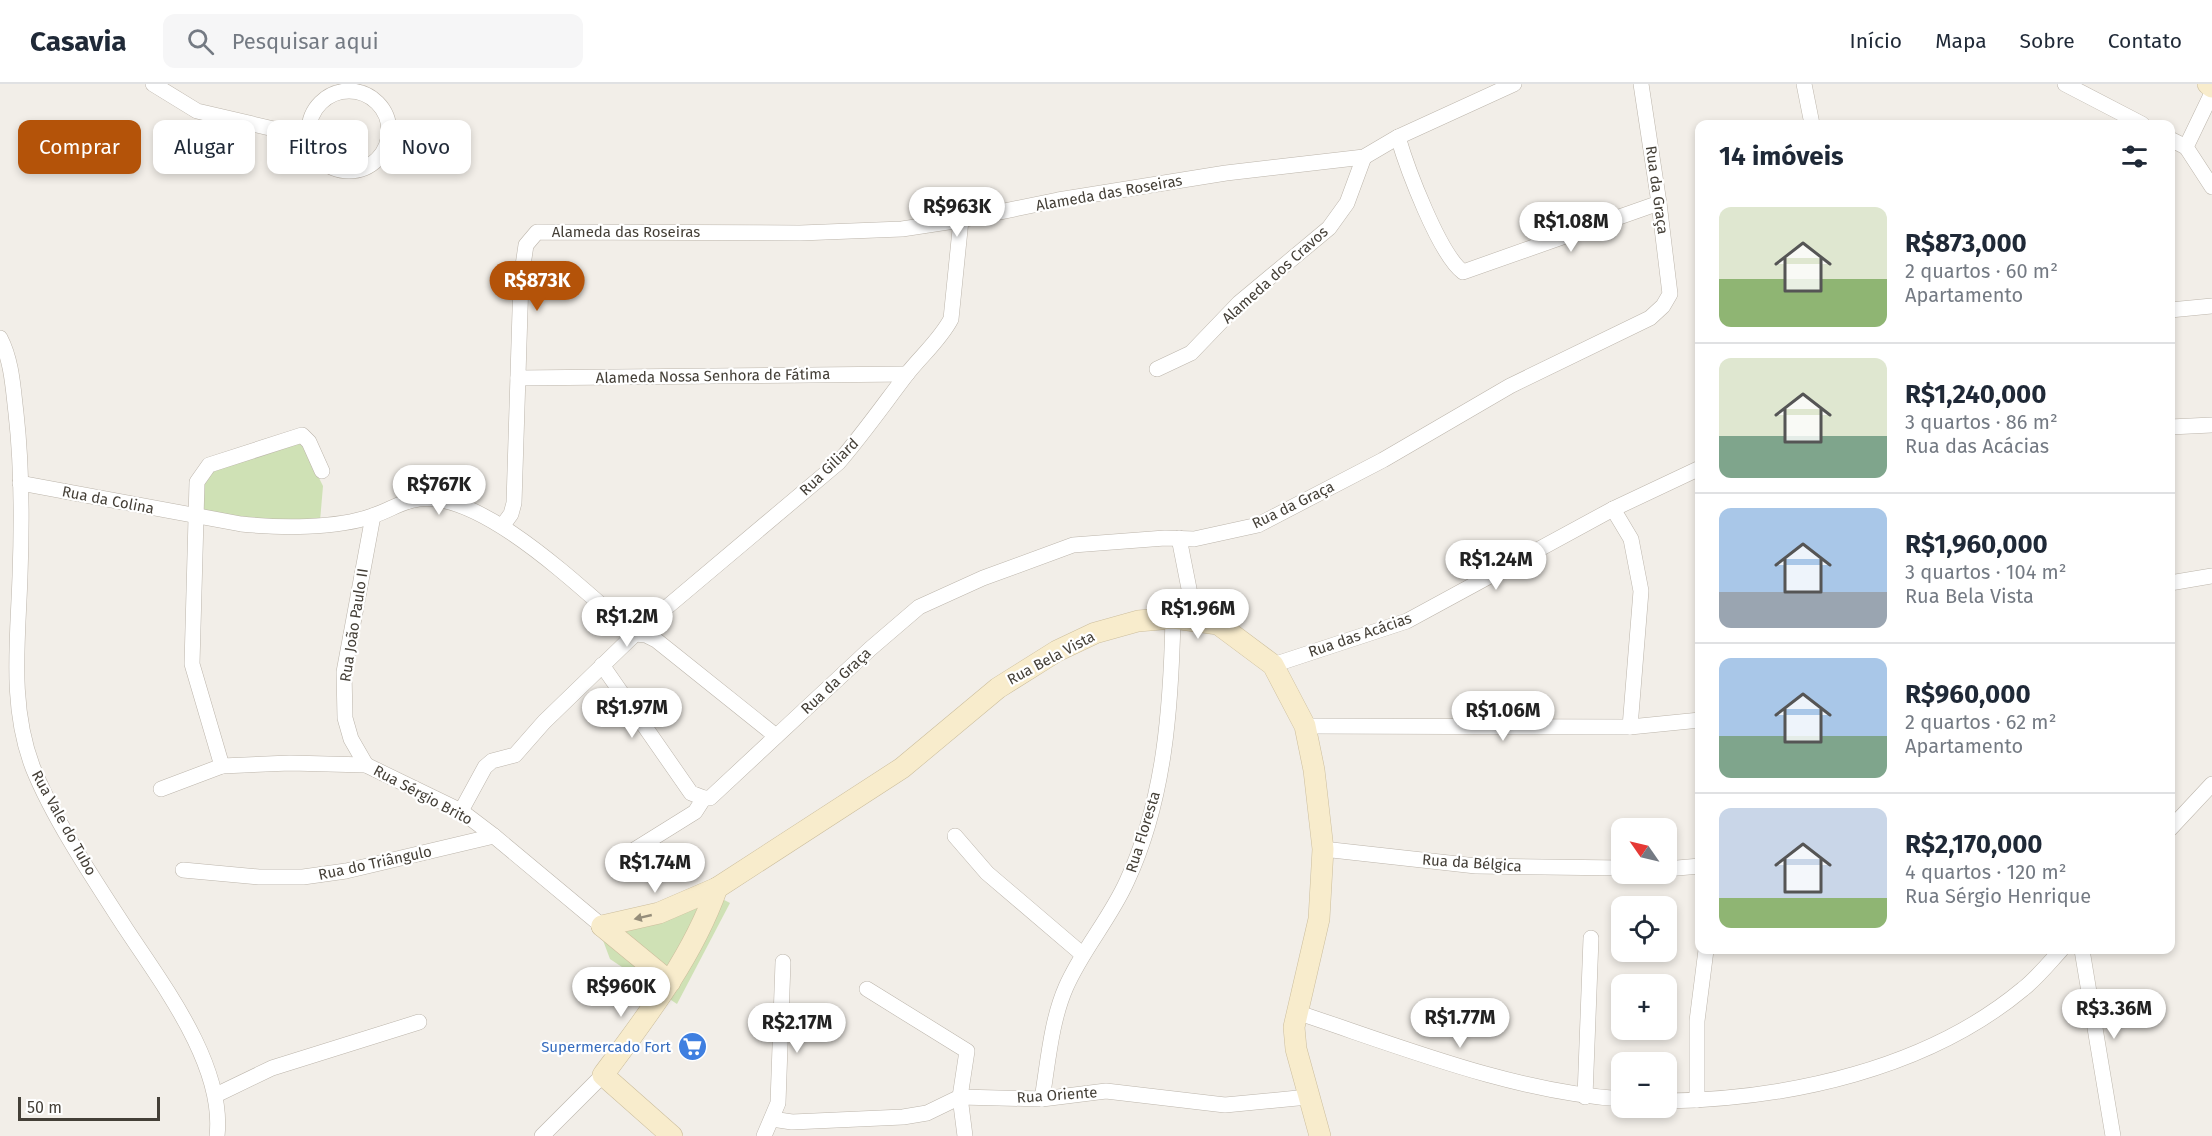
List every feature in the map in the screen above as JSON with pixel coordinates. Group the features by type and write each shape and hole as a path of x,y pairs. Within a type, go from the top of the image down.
{"main road":[{"path":"2208,84 2212,87"},
{"name":"Rua Bela Vista","path":"602,926 659,913 717,888 902,768 998,688 1025,669 1095,633 1138,621 1173,618 1195,619 1218,624 1273,665 1305,726 1314,770 1323,849 1319,919 1294,1027 1296,1049 1320,1136"},
{"path":"672,1136 603,1075 670,982 704,924 717,888"},
{"name":"Rua Sérgio Brito","path":"602,926 670,982"}],"street":[{"path":"153,84 196,111 267,127"},
{"name":"Alameda das Roseiras","path":"518,378 521,279 526,245 537,232 800,233 902,229 961,220 1058,200 1226,173 1364,157 1398,137 1514,84"},
{"name":"Rua da Graça","path":"634,850 695,812 697,796 710,798 919,607 983,578 1073,545 1194,539 1258,525 1383,460 1510,386 1650,318 1664,306 1670,294 1641,84"},
{"path":"1804,84 1811,120"},
{"path":"2065,84 2134,120"},
{"path":"346,90 360,91 372,97 388,118 390,132 381,156 371,165 358,171 332,168 317,156 308,137 313,111 327,97 346,90"},
{"path":"2186,147 2212,93"},
{"path":"1398,137 1406,165 1450,259 1463,272 1659,203"},
{"path":"2175,142 2186,147 2212,187"},
{"name":"Alameda dos Cravos","path":"1157,369 1191,353 1239,303 1329,228 1347,203 1364,157"},
{"name":"Rua Giliard","path":"461,811 485,767 492,761 515,755 544,722 635,634 838,463 872,424 908,374 946,329 951,319 961,220"},
{"path":"2175,310 2212,306"},
{"name":"Rua Vale do Tubo","path":"0,338 10,367 20,483 16,684 21,724 33,768 67,833 187,1027 216,1095 217,1136"},
{"name":"Alameda Nossa Senhora de Fátima","path":"518,378 908,374"},
{"path":"503,525 511,514 514,503 518,378"},
{"path":"2175,427 2212,425"},
{"path":"222,765 192,664 197,482 209,465 302,435 309,442 322,471"},
{"name":"Rua das Acácias","path":"1273,665 1407,621 1613,509 1695,470"},
{"name":"Rua da Colina","path":"20,483 196,516 276,528 308,527 373,516 411,500 432,499 455,504 503,525 635,634 646,635 656,640 776,736"},
{"path":"1613,509 1631,539 1641,591 1630,727"},
{"name":"Rua João Paulo II","path":"366,765 351,739 345,718 344,672 373,516"},
{"path":"1179,538 1195,619"},
{"path":"2175,583 2212,576"},
{"name":"Rua Floresta","path":"1042,1099 1055,1024 1065,990 1082,954 1108,917 1127,882 1143,842 1164,751 1172,671 1173,618"},
{"path":"602,665 697,796"},
{"path":"1305,726 1630,727 1695,720"},
{"name":"Rua Sérgio Brito","path":"161,789 222,765 280,763 366,765 461,811 602,926"},
{"path":"2175,824 2212,784"},
{"name":"Rua do Triângulo","path":"183,870 259,877 303,877 346,872 494,836"},
{"path":"955,836 987,873 1082,954"},
{"name":"Rua da Bélgica","path":"1323,849 1476,866 1611,868"},
{"path":"1677,868 1695,866"},
{"path":"1585,1097 1591,938"},
{"path":"1697,1100 1697,1021 1705,954"},
{"path":"1677,1101 1782,1092 1850,1076 1915,1052 1967,1027 2009,1001 2026,988 2057,954"},
{"path":"2083,954 2113,1136"},
{"path":"764,1136 772,1119 779,1094 783,962"},
{"path":"867,989 967,1051 960,1097 965,1136"},
{"path":"1296,1012 1457,1065 1585,1097 1611,1098"},
{"path":"216,1095 272,1068 419,1022"},
{"path":"542,1136 603,1075"},
{"name":"Rua Oriente","path":"772,1119 792,1122 903,1117 927,1113 960,1097 1042,1099 1106,1091 1225,1105 1308,1097"}],"green space":[{"path":"301,442 323,486 320,521 196,516 199,478 211,465"},
{"path":"709,892 730,903 677,1004 610,959 601,935"}],"place":[{"name":"Supermercado Fort","path":"692,1047"}]}
